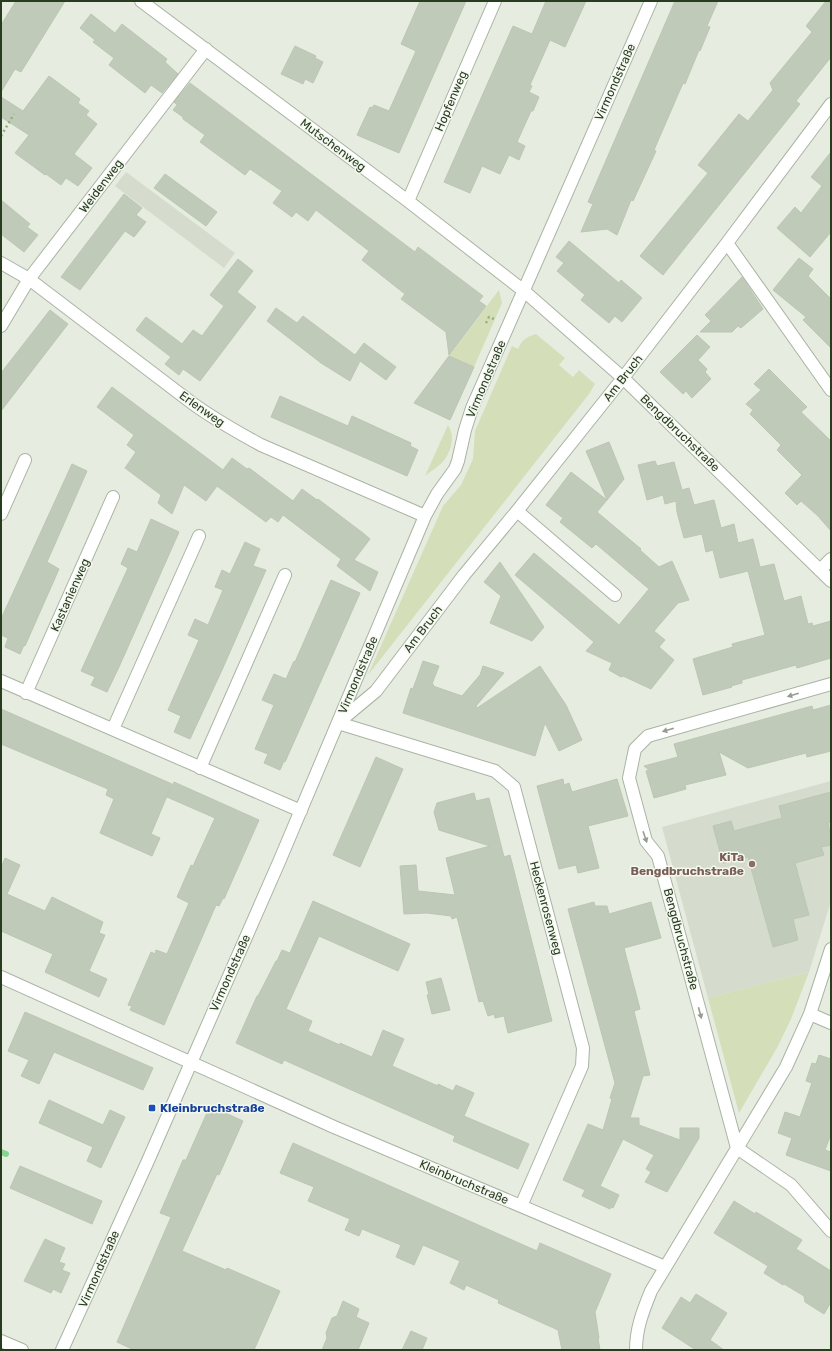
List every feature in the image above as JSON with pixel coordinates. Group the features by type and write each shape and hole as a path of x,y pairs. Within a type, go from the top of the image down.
{"street":[{"name":"Mutschenweg","path":"141,1 408,201 524,291"},
{"name":"Hopfenweg","path":"408,201 495,1"},
{"name":"Virmondstraße","path":"62,1350 301,811 425,516 437,494 455,469 472,408 651,1"},
{"name":"Weidenweg","path":"1,326 29,279 206,49"},
{"name":"Am Bruch","path":"338,723 376,691 464,574 517,512 623,378 727,243 831,104"},
{"path":"727,243 831,390"},
{"name":"Erlenweg","path":"1,263 29,279 213,418 261,445 425,516"},
{"name":"Bengdbruchstraße","path":"524,291 623,378 831,581"},
{"path":"1,514 25,460"},
{"name":"Kastanienweg","path":"26,693 113,497"},
{"path":"517,512 615,595"},
{"path":"113,729 199,536"},
{"path":"820,570 831,559"},
{"path":"200,768 285,575"},
{"path":"1,681 301,811"},
{"name":"Bengdbruchstraße","path":"737,1148 658,856 646,841 629,778 635,749 648,736 831,684"},
{"name":"Heckenrosenweg","path":"338,723 496,771 514,787 583,1048 582,1066 521,1206"},
{"path":"636,1350 641,1316 652,1291 786,1067 810,1014 831,949"},
{"name":"Kleinbruchstraße","path":"1,978 334,1127 665,1268"},
{"path":"810,1014 831,1023"},
{"path":"737,1148 791,1185 831,1231"},
{"path":"1,1341 22,1350"}],"path":[{"path":"1,136 14,114"}],"shaded area":[{"path":"126,172 235,253 224,268 115,186"},
{"name":"KiTa Bengdbruchstraße","path":"831,781 831,901 809,972 708,998 662,827"}],"green space":[{"path":"499,290 502,303 474,367 449,356"},
{"path":"536,334 565,358 559,365 573,377 579,370 595,384 589,394 368,675 443,506 461,485 473,459 475,431 512,346 518,349 525,339"},
{"path":"448,425 452,438 449,451 443,461 425,476"},
{"path":"809,972 791,1019 778,1046 739,1113 708,998"}],"building":[{"path":"16,1 65,1 21,72 15,69 1,92 1,25"},
{"path":"420,1 466,1 399,153 357,135 370,107 372,108 374,105 389,111 416,51 401,44"},
{"path":"546,1 586,1 565,47 550,40 530,85 532,86 529,92 539,97 517,142 525,146 519,160 509,155 500,174 482,166 470,193 444,182 513,26 532,34"},
{"path":"675,1 718,1 707,26 710,27 700,51 699,50 685,84 683,83 654,150 656,151 633,201 631,200 617,235 607,229 581,232 593,204 588,202"},
{"path":"826,1 831,1 831,57 796,101 800,104 663,275 640,256 708,173 698,165 739,114 748,121 773,90 770,83 812,32 806,26"},
{"path":"91,14 115,33 122,24 167,59 165,62 178,74 162,93 151,85 145,93 109,65 114,58 93,42 95,40 80,28"},
{"path":"295,46 316,56 315,58 323,62 313,83 305,79 303,84 281,74"},
{"path":"49,76 80,99 78,103 89,111 86,115 97,124 74,154 92,168 78,186 66,178 61,185 15,153 29,135 1,117 1,97 23,111"},
{"path":"190,83 415,252 418,247 483,296 479,301 486,306 449,355 446,332 401,299 405,294 362,260 369,251 316,210 308,221 296,212 292,217 273,203 282,191 250,169 245,175 200,142 205,135 173,110 177,105 174,102"},
{"path":"831,152 831,232 810,257 777,228 795,207 801,213 822,186 811,177"},
{"path":"165,174 217,212 206,226 154,188"},
{"path":"124,194 142,208 136,215 146,222 134,237 125,231 80,290 61,277"},
{"path":"1,200 30,224 27,227 38,235 24,252 1,234"},
{"path":"569,241 619,283 621,280 642,298 622,322 615,316 609,323 581,300 585,295 557,271 564,263 556,257"},
{"path":"799,258 813,269 808,276 831,299 831,348 803,320 806,317 773,290"},
{"path":"238,259 253,271 237,292 256,307 200,381 183,369 179,375 165,364 171,357 136,330 146,317 182,344 193,330 202,336 224,306 210,295"},
{"path":"742,277 763,309 741,328 738,326 732,332 700,332 711,321 705,315"},
{"path":"276,308 297,323 303,316 355,355 364,343 396,367 386,380 360,361 350,381 321,363 267,321"},
{"path":"50,310 68,324 1,411 1,373"},
{"path":"697,335 710,347 698,360 707,369 705,372 711,379 692,398 686,391 683,394 660,372"},
{"path":"449,356 474,367 450,420 414,403"},
{"path":"769,369 807,407 801,412 831,441 831,531 818,516 801,501 797,505 785,493 802,475 777,450 781,445 750,414 753,410 746,404 761,390 754,384"},
{"path":"112,387 223,470 232,458 247,469 249,468 293,501 302,489 317,500 318,499 363,533 370,539 354,560 378,572 370,591 337,566 341,559 283,515 278,522 271,517 266,522 217,486 206,501 184,485 172,514 158,503 161,495 125,468 136,452 127,445 134,435 97,407"},
{"path":"280,396 348,426 352,416 411,443 410,446 418,450 407,476 271,417"},
{"path":"609,442 624,479 607,500 586,451"},
{"path":"655,461 657,466 674,462 682,490 689,488 694,505 714,500 721,528 734,524 738,543 753,539 760,567 774,564 784,601 801,596 808,624 812,623 813,626 831,621 831,658 797,668 796,665 742,680 742,683 731,686 732,687 703,695 693,659 733,647 732,644 765,635 748,571 720,578 713,550 706,552 702,534 684,538 677,512 676,501 665,504 663,495 647,500 638,465"},
{"path":"72,464 87,471 47,562 59,569 25,646 24,645 20,654 5,647 8,638 1,635 1,619"},
{"path":"571,472 607,500 597,512 641,549 640,550 659,567 672,561 689,600 678,603 654,631 665,640 659,647 674,660 651,689 623,676 621,677 609,670 612,663 586,651 594,642 515,575 534,553 619,625 649,589 596,544 592,548 560,522 563,518 546,505"},
{"path":"151,519 179,532 107,692 91,685 95,677 81,671 128,568 121,564 128,548 137,552"},
{"path":"245,542 260,549 253,566 266,570 190,739 174,732 181,716 168,710 199,640 188,635 195,619 208,625 223,590 215,587 222,570 230,574"},
{"path":"500,562 544,627 532,641 490,623 501,596 484,582"},
{"path":"331,580 360,593 285,762 284,761 280,770 264,763 268,754 255,749 274,705 262,700 274,674 286,679"},
{"path":"423,661 439,666 432,684 434,685 433,686 462,696 480,675 483,666 504,673 476,706 477,708 540,666 566,705 582,740 559,751 545,723 535,756 403,713 411,688 413,689"},
{"path":"831,705 831,751 807,757 806,753 748,768 719,752 726,775 685,785 686,789 654,798 646,771 649,770 644,766 678,757 674,744 812,706 813,710"},
{"path":"1,709 172,784 151,834 160,838 152,856 100,833 114,799 106,795 108,789 1,744"},
{"path":"376,757 403,769 360,867 333,855"},
{"path":"563,779 564,785 569,783 572,792 617,779 628,816 588,826 599,868 578,873 576,865 559,869 537,786"},
{"path":"174,782 259,820 224,899 223,898 219,906 216,905 164,1025 130,1010 132,1006 128,1005 151,952 155,954 156,950 167,954 189,903 177,897 191,865 193,866 215,818 167,797"},
{"path":"831,792 831,822 828,823 831,845 821,847 824,855 795,863 809,915 793,919 798,940 773,947 748,857 723,863 713,826 731,821 734,831 782,818 779,806"},
{"path":"474,793 476,801 489,798 504,857 510,855 552,1021 508,1033 504,1016 495,1018 494,1014 488,1016 483,1001 479,1002 457,917 452,919 451,916 427,913 404,914 400,866 416,865 418,891 455,895 446,858 490,846 439,830 434,812 437,803"},
{"path":"5,858 20,865 7,894 45,911 52,897 103,922 99,933 105,935 89,971 107,979 99,997 45,972 53,954 1,931 1,868"},
{"path":"313,901 410,944 398,971 319,936 286,1009 312,1021 308,1031 372,1057 383,1030 404,1039 392,1066 453,1091 456,1085 474,1093 464,1116 529,1144 518,1169 453,1141 455,1136 284,1060 282,1064 236,1043 257,996 282,950 290,953"},
{"path":"594,902 595,906 607,906 609,914 651,902 661,938 624,948 640,1009 634,1011 650,1075 643,1076 630,1118 639,1118 639,1125 680,1140 680,1128 699,1128 699,1138 667,1192 645,1182 651,1172 646,1169 654,1155 623,1139 600,1186 619,1195 613,1208 611,1207 610,1209 582,1196 585,1190 563,1180 588,1124 603,1130 615,1083 568,909"},
{"path":"441,978 450,1010 432,1014 427,995 429,995 426,982"},
{"path":"25,1012 153,1068 143,1090 54,1052 39,1084 21,1076 29,1060 8,1051"},
{"path":"819,1055 831,1059 831,1134 825,1150 831,1152 831,1171 786,1155 792,1138 778,1133 785,1112 800,1117 812,1083 806,1081 812,1063 816,1064"},
{"path":"49,1100 103,1125 110,1110 125,1117 101,1168 87,1161 93,1147 39,1123"},
{"path":"210,1106 243,1121 219,1175 217,1174 182,1251 226,1270 227,1268 280,1291 254,1350 134,1350 117,1342 171,1217 160,1213 183,1160 186,1160"},
{"path":"293,1143 537,1251 540,1243 611,1274 595,1312 600,1350 562,1350 558,1330 498,1303 499,1300 466,1285 464,1290 450,1283 460,1261 423,1245 414,1265 396,1257 401,1245 362,1229 359,1236 345,1230 350,1219 308,1201 314,1187 280,1173"},
{"path":"20,1166 102,1201 92,1224 10,1188"},
{"path":"734,1201 755,1214 756,1212 802,1240 796,1249 831,1271 831,1302 824,1314 805,1302 804,1296 764,1273 768,1266 714,1233"},
{"path":"45,1239 65,1248 59,1262 65,1264 62,1270 70,1273 61,1293 53,1289 51,1293 24,1281"},
{"path":"696,1294 727,1313 710,1340 724,1350 696,1350 662,1328 681,1297 690,1303"},
{"path":"343,1301 359,1309 356,1317 369,1323 358,1350 322,1350 327,1338 326,1333 332,1318 337,1316"},
{"path":"411,1331 427,1338 422,1350 402,1350"}],"waterway":[{"path":"1,1152 6,1154"}],"place":[{"name":"KiTa Bengdbruchstraße","path":"752,864"},
{"name":"Kleinbruchstraße","path":"152,1108"}]}
